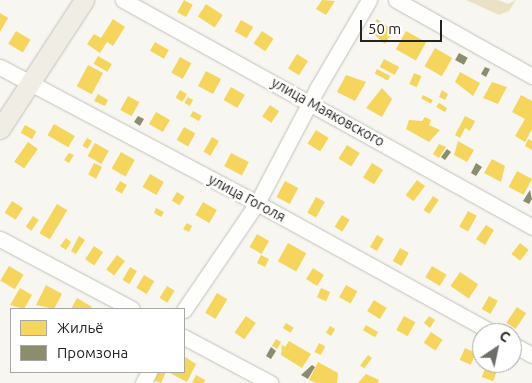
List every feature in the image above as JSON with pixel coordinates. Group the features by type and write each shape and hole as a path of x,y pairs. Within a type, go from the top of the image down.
{"main road":[{"path":"0,130 84,0"}],"street":[{"name":"улица Маяковского","path":"123,0 312,103 532,227"},
{"path":"185,309 257,203 312,103 318,87 369,0"},
{"path":"396,0 532,76"},
{"name":"улица Гоголя","path":"0,67 257,203 475,323"},
{"path":"0,239 130,308"},
{"path":"185,338 270,383"}],"shaded area":[{"path":"466,0 498,0 508,4 516,0 509,11 499,15"}],"building: Жильё":[{"path":"184,0 193,5 186,17 177,12"},
{"path":"322,0 335,1 326,15 316,9"},
{"path":"206,4 223,15 215,27 198,17"},
{"path":"0,13 8,18 0,32"},
{"path":"113,19 125,27 113,46 107,42 100,53 87,44 94,34 101,38"},
{"path":"377,19 393,30 385,44 370,31"},
{"path":"241,20 253,27 247,38 234,31"},
{"path":"16,31 31,40 23,53 8,44"},
{"path":"262,31 274,39 265,51 254,43"},
{"path":"406,31 426,42 416,61 396,49"},
{"path":"155,42 169,50 164,59 150,51"},
{"path":"435,48 452,58 442,76 424,66"},
{"path":"297,54 308,61 299,75 288,68"},
{"path":"98,56 112,64 107,72 94,64"},
{"path":"180,57 191,63 183,79 171,73"},
{"path":"384,59 399,67 395,75 380,67"},
{"path":"88,65 103,73 92,94 77,86"},
{"path":"377,69 390,76 388,80 375,73"},
{"path":"206,71 221,79 213,94 198,86"},
{"path":"460,72 480,83 473,96 455,82"},
{"path":"414,73 421,76 417,87 409,84"},
{"path":"346,75 366,82 355,101 337,92"},
{"path":"492,82 507,87 498,104 483,98"},
{"path":"231,87 245,95 237,108 224,100"},
{"path":"382,88 392,99 382,117 366,108"},
{"path":"180,90 187,94 182,102 176,98"},
{"path":"442,90 448,94 445,100 439,97"},
{"path":"98,94 108,100 105,106 94,101"},
{"path":"423,95 433,100 431,104 421,99"},
{"path":"521,95 532,101 532,129 525,142 515,136 525,119 512,112"},
{"path":"128,96 139,102 132,116 120,110"},
{"path":"188,97 193,100 190,106 184,103"},
{"path":"439,103 447,108 445,112 436,107"},
{"path":"270,105 279,111 271,123 262,117"},
{"path":"193,111 202,116 199,121 190,116"},
{"path":"156,112 170,120 163,132 149,124"},
{"path":"465,116 475,121 470,131 465,128 460,138 455,135"},
{"path":"425,117 431,120 429,125 440,130 429,142 406,129 409,120 422,121"},
{"path":"54,124 75,136 68,147 48,135"},
{"path":"25,125 36,131 32,139 21,133"},
{"path":"184,127 195,133 188,146 177,140"},
{"path":"316,130 329,138 320,152 308,144"},
{"path":"212,137 219,141 210,156 204,152"},
{"path":"87,138 92,141 88,149 82,146"},
{"path":"528,139 532,141 532,150 525,146"},
{"path":"458,141 474,150 467,162 454,155"},
{"path":"28,142 38,149 24,169 14,162"},
{"path":"95,143 109,151 101,164 88,156"},
{"path":"439,144 446,147 439,158 433,154"},
{"path":"347,145 360,153 351,167 339,159"},
{"path":"121,152 135,160 125,176 112,168"},
{"path":"69,153 74,155 69,163 64,160"},
{"path":"231,153 249,162 242,175 224,166"},
{"path":"492,159 505,166 501,182 484,173"},
{"path":"94,163 102,167 96,179 88,175"},
{"path":"372,163 383,170 374,184 363,177"},
{"path":"517,171 532,179 524,195 509,187"},
{"path":"150,174 164,182 156,195 142,187"},
{"path":"417,180 425,186 414,201 406,195"},
{"path":"120,181 127,185 122,194 115,190"},
{"path":"285,181 298,188 290,204 277,197"},
{"path":"177,192 185,197 179,205 172,200"},
{"path":"433,196 439,200 429,214 423,210"},
{"path":"316,197 325,202 316,218 307,213"},
{"path":"12,201 23,208 16,220 5,213"},
{"path":"203,202 217,210 209,223 196,215"},
{"path":"57,204 67,210 50,239 39,233"},
{"path":"156,208 164,212 161,217 154,213"},
{"path":"468,211 477,216 468,232 459,227"},
{"path":"342,215 350,220 342,232 335,227"},
{"path":"33,216 39,220 32,231 26,227"},
{"path":"187,223 192,226 189,232 183,229"},
{"path":"486,225 494,230 485,245 476,239"},
{"path":"257,234 269,241 262,254 250,247"},
{"path":"377,235 384,239 377,251 370,247"},
{"path":"79,236 85,240 76,254 71,251"},
{"path":"66,238 71,242 66,250 60,246"},
{"path":"288,243 306,253 296,272 278,261"},
{"path":"520,243 529,250 520,261 511,254"},
{"path":"94,246 103,252 94,265 85,259"},
{"path":"400,248 409,253 401,266 393,261"},
{"path":"117,255 125,261 114,275 106,269"},
{"path":"261,255 269,259 265,267 257,263"},
{"path":"9,266 24,275 15,289 0,281"},
{"path":"432,266 447,275 440,286 425,277"},
{"path":"130,267 137,271 129,284 122,280"},
{"path":"313,268 324,275 317,286 306,279"},
{"path":"460,272 478,284 469,298 450,286"},
{"path":"144,275 154,281 147,294 136,288"},
{"path":"46,285 62,294 55,308 36,305"},
{"path":"346,285 357,291 351,304 339,297"},
{"path":"167,286 175,291 167,303 160,298"},
{"path":"20,288 32,295 25,308 10,305"},
{"path":"321,288 330,292 326,301 317,297"},
{"path":"217,293 227,299 215,319 205,313"},
{"path":"489,296 498,301 490,314 482,309"},
{"path":"77,298 92,307 91,308 72,308"},
{"path":"374,300 387,308 380,319 367,311"},
{"path":"517,307 526,313 519,323 507,323"},
{"path":"246,316 256,323 244,339 235,332"},
{"path":"404,316 415,322 408,336 396,330"},
{"path":"429,316 435,320 430,328 424,323"},
{"path":"286,323 294,328 290,333 283,328"},
{"path":"366,325 378,332 375,337 363,330"},
{"path":"330,326 335,329 331,336 326,333"},
{"path":"431,332 443,340 435,351 424,343"},
{"path":"276,339 281,342 277,349 272,346"},
{"path":"289,341 311,354 302,368 281,355 282,345 285,347"},
{"path":"319,343 325,346 321,355 314,352"},
{"path":"465,348 472,351 471,365 460,360"},
{"path":"368,355 372,358 364,368 360,365"},
{"path":"185,357 196,364 187,382 170,373 185,373"},
{"path":"318,362 338,373 337,383 316,383 309,380"},
{"path":"156,373 166,373 161,383 152,380"},
{"path":"483,373 496,373 493,381 482,377"},
{"path":"366,374 379,380 378,383 358,383"},
{"path":"196,375 205,380 204,383 192,383"}],"building: Промзона":[{"path":"459,53 468,58 464,65 455,60"},
{"path":"485,67 490,69 486,77 481,74"},
{"path":"138,116 144,119 140,126 134,122"},
{"path":"447,149 451,152 445,160 441,157"},
{"path":"476,163 482,167 476,176 471,173"},
{"path":"530,190 532,199 529,204 523,201"},
{"path":"271,347 276,351 271,359 266,356"},
{"path":"312,365 315,367 308,379 301,375"}]}
